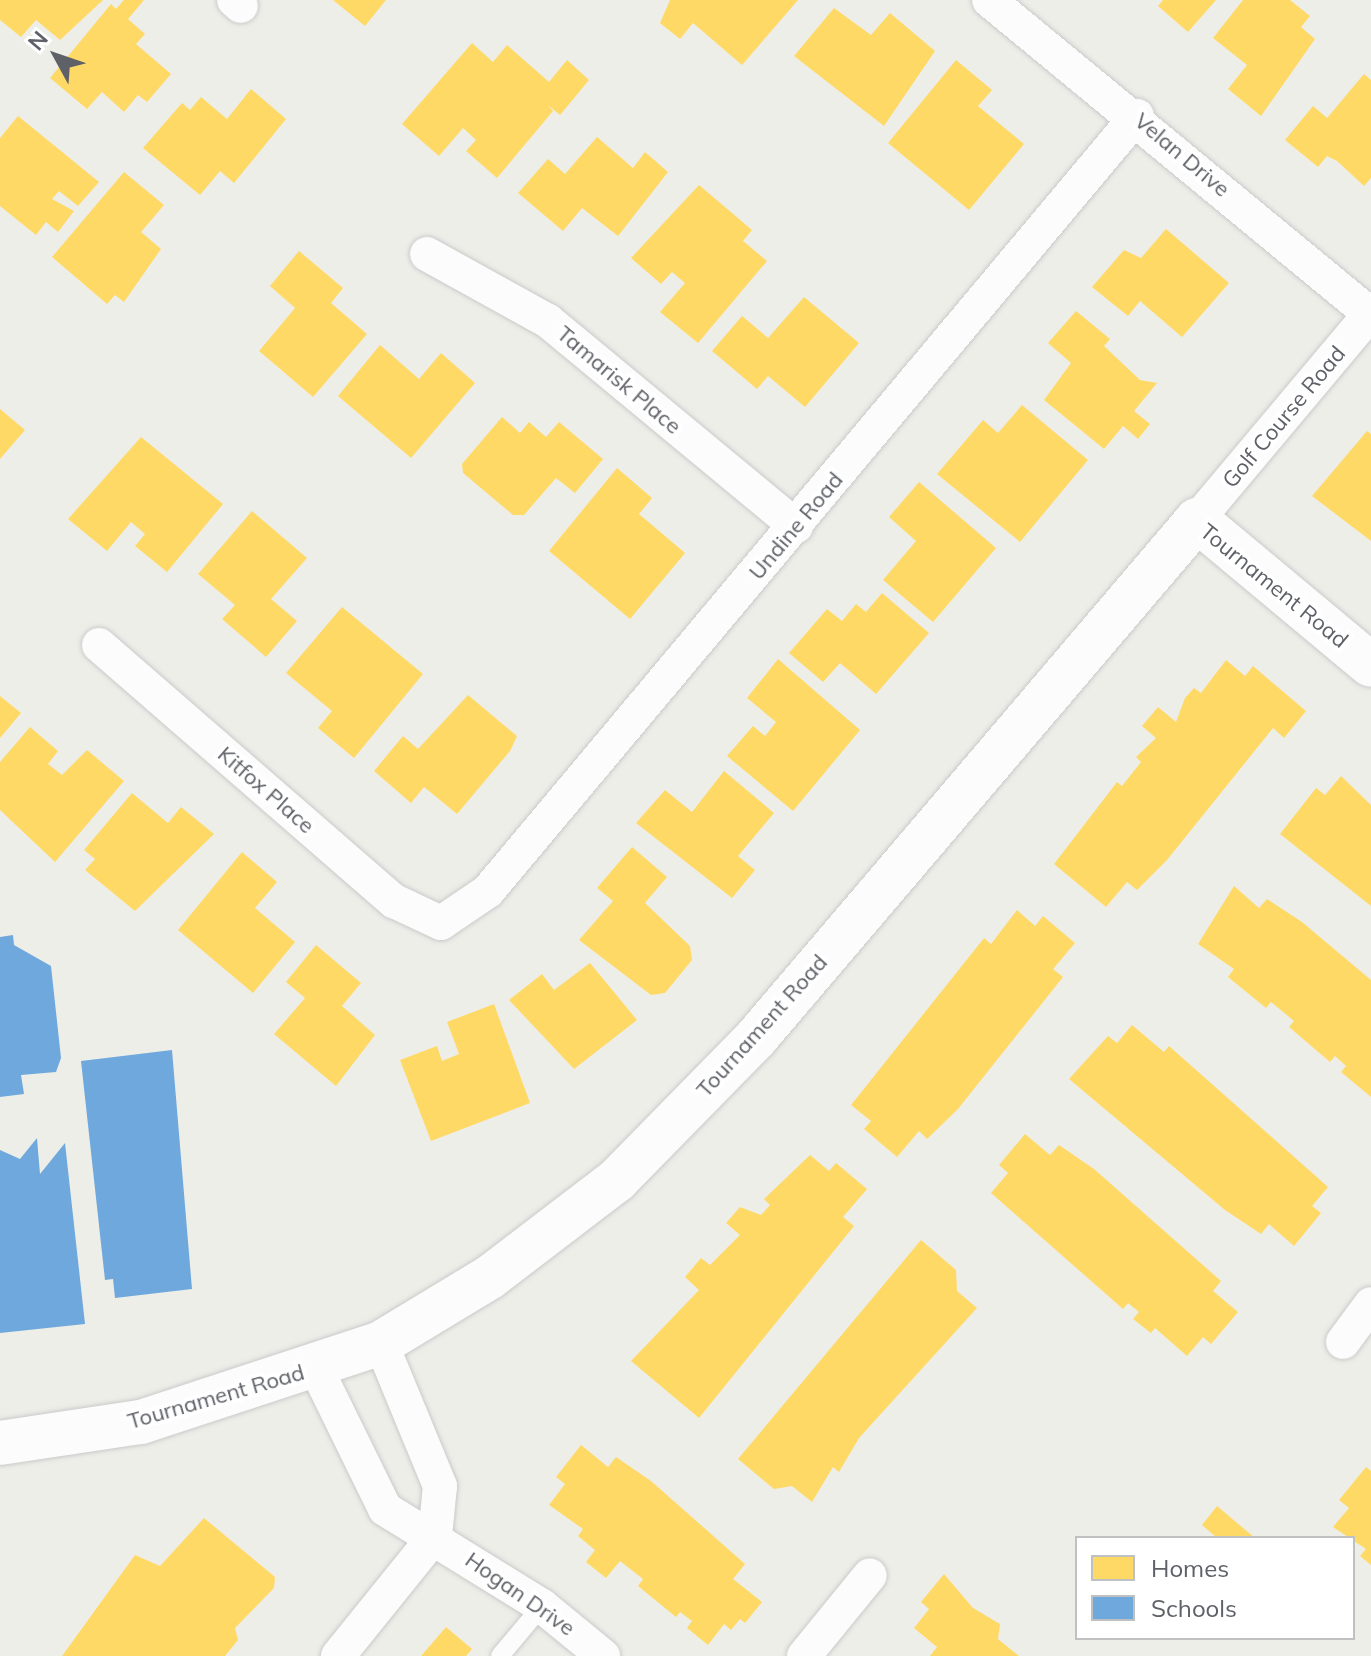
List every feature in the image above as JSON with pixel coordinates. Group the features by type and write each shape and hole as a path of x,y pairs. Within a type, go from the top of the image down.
{"street":[{"name":"Velan Drive","path":"989,0 1137,116 1371,314"},
{"name":"Undine Road","path":"441,923 488,891 1137,116"},
{"name":"Tamarisk Place","path":"427,254 548,321 796,526"},
{"name":"Golf Course Road","path":"1197,520 1371,314"},
{"name":"Tournament Road","path":"0,1443 141,1422 316,1368 381,1343 490,1277 628,1169 756,1038 1197,520 1371,665"},
{"name":"Kitfox Place","path":"99,645 394,901 441,923"},
{"path":"1343,1342 1371,1304"},
{"path":"338,1656 435,1536 440,1486 381,1343"},
{"name":"Hogan Drive","path":"316,1368 385,1509 435,1536 542,1606 603,1656"},
{"path":"804,1656 870,1575"}],"lane":[{"path":"500,1656 542,1606"}],"building: Homes":[{"path":"0,0 103,0 60,40 36,20 21,37 0,20"},
{"path":"124,0 144,0 128,19 145,34 136,44 171,74 147,102 138,95 124,112 102,92 87,109 50,78 111,4 116,9"},
{"path":"333,0 386,0 365,26"},
{"path":"670,0 798,0 742,65 693,23 680,39 660,23"},
{"path":"1163,0 1216,0 1188,32 1158,6"},
{"path":"1243,0 1290,0 1310,16 1301,27 1315,39 1261,116 1228,89 1247,65 1213,38"},
{"path":"834,8 871,35 890,13 935,51 884,126 794,56"},
{"path":"472,43 493,62 507,45 549,82 567,60 589,80 560,115 548,105 553,111 497,178 466,151 476,140 463,128 439,156 402,124"},
{"path":"956,60 992,90 978,106 1024,144 969,210 888,143"},
{"path":"1364,74 1371,80 1371,178 1364,186 1337,161 1327,156 1318,167 1285,140 1313,106 1327,118"},
{"path":"251,89 286,119 234,183 220,171 200,195 143,148 182,103 190,110 201,97 227,119"},
{"path":"18,116 99,182 78,206 59,191 52,199 74,211 58,232 46,222 36,235 0,206 0,138"},
{"path":"597,137 633,168 645,152 668,172 618,236 582,208 563,231 518,193 548,159 565,174"},
{"path":"124,172 164,205 141,232 161,249 124,302 115,295 107,304 52,257"},
{"path":"699,185 752,230 743,241 767,261 698,343 660,312 685,283 672,272 661,284 631,258"},
{"path":"1166,229 1229,283 1182,337 1140,301 1128,316 1092,287 1124,250 1141,258"},
{"path":"299,251 343,288 331,303 367,334 313,397 259,351 295,308 270,286"},
{"path":"804,297 859,343 805,407 768,376 757,389 712,351 742,316 768,338"},
{"path":"1076,311 1110,339 1104,346 1140,380 1157,383 1134,411 1150,424 1138,439 1123,426 1104,449 1044,400 1071,363 1048,343"},
{"path":"380,345 419,379 441,353 475,383 411,458 338,396"},
{"path":"1022,405 1088,460 1020,542 937,474 983,420 998,433"},
{"path":"0,409 25,430 0,459"},
{"path":"502,417 520,433 529,422 546,437 559,422 603,459 575,493 556,478 524,515 513,515 463,473 462,464"},
{"path":"1367,431 1371,434 1371,541 1312,496"},
{"path":"141,437 223,504 167,572 135,546 145,534 131,522 107,551 68,519"},
{"path":"617,468 652,498 639,514 685,553 630,619 549,551"},
{"path":"919,482 996,548 933,622 883,580 916,541 889,517"},
{"path":"252,511 307,558 271,599 297,621 266,657 222,619 235,605 198,574"},
{"path":"882,593 929,633 876,694 840,663 823,682 789,653 827,609 842,621 856,604 866,612"},
{"path":"342,607 423,674 354,758 318,728 332,711 286,673"},
{"path":"778,659 860,730 793,811 727,756 753,726 765,736 776,722 747,698"},
{"path":"1226,660 1245,676 1253,666 1306,711 1284,738 1273,728 1167,860 1137,890 1127,882 1106,907 1054,864 1117,782 1122,786 1141,762 1136,757 1156,738 1142,726 1158,707 1176,722 1185,698 1194,688 1201,693"},
{"path":"468,695 517,736 510,751 457,814 424,787 411,803 374,771 403,736 418,749"},
{"path":"0,696 21,713 0,738"},
{"path":"30,727 58,751 48,764 62,775 87,750 124,781 55,862 0,810 0,762"},
{"path":"724,771 774,813 738,856 755,870 732,898 636,823 665,790 692,812"},
{"path":"1341,776 1371,805 1371,906 1280,834 1316,788 1325,795"},
{"path":"132,793 168,823 181,807 214,834 135,911 85,870 95,859 84,850"},
{"path":"632,847 667,877 645,903 690,946 692,960 665,993 651,995 579,940 613,901 597,888"},
{"path":"242,852 277,882 255,908 295,942 253,993 178,930"},
{"path":"1234,886 1259,908 1267,899 1302,922 1371,980 1371,1097 1341,1072 1346,1066 1335,1056 1330,1062 1289,1027 1294,1021 1271,1002 1266,1008 1228,977 1234,969 1198,944"},
{"path":"1017,910 1035,926 1043,916 1075,943 1053,969 1063,977 958,1109 927,1139 919,1131 897,1157 864,1129 871,1121 851,1105 984,938 991,944"},
{"path":"316,945 361,983 342,1006 375,1035 336,1086 274,1034 305,998 286,982"},
{"path":"590,963 637,1020 574,1069 509,1000 542,974 554,990"},
{"path":"494,1004 530,1103 431,1141 400,1060 437,1046 442,1061 459,1054 447,1022"},
{"path":"1132,1025 1164,1052 1169,1046 1328,1187 1312,1206 1321,1213 1294,1246 1269,1224 1261,1234 1225,1210 1069,1079 1108,1036 1117,1043"},
{"path":"1025,1134 1050,1155 1059,1145 1094,1169 1221,1281 1213,1291 1238,1312 1211,1344 1203,1337 1187,1356 1155,1328 1151,1333 1133,1319 1139,1312 1128,1303 1123,1309 991,1193 1008,1173 999,1165"},
{"path":"810,1155 829,1171 836,1163 867,1189 843,1217 854,1226 699,1418 631,1361 699,1290 685,1277 701,1258 710,1265 740,1235 726,1223 740,1207 761,1215 770,1205 764,1199"},
{"path":"921,1240 956,1270 957,1291 977,1308 859,1438 839,1472 833,1467 812,1502 792,1486 774,1489 738,1459"},
{"path":"581,1445 608,1467 616,1457 651,1481 745,1564 733,1579 762,1602 745,1623 740,1619 731,1630 724,1624 708,1645 687,1628 692,1621 680,1612 676,1617 638,1586 643,1579 620,1561 606,1578 586,1562 595,1550 578,1536 583,1529 549,1505 565,1484 556,1477"},
{"path":"1366,1467 1371,1471 1371,1565 1360,1556 1366,1549 1355,1542 1355,1536 1346,1536 1333,1527 1349,1508 1339,1500"},
{"path":"1217,1506 1253,1536 1215,1536 1202,1525"},
{"path":"204,1518 275,1577 274,1588 235,1628 238,1640 225,1656 62,1656 135,1555 160,1566"},
{"path":"944,1574 973,1608 1000,1624 998,1639 1019,1656 930,1656 937,1647 914,1628 929,1609 921,1602"},
{"path":"446,1627 472,1649 466,1656 421,1656"}],"building: Schools":[{"path":"13,935 14,945 51,966 61,1058 56,1072 21,1075 24,1094 0,1097 0,937"},
{"path":"172,1050 192,1289 115,1298 113,1279 105,1280 81,1061"},
{"path":"37,1138 40,1174 65,1143 85,1324 0,1333 0,1150 20,1159"}]}
